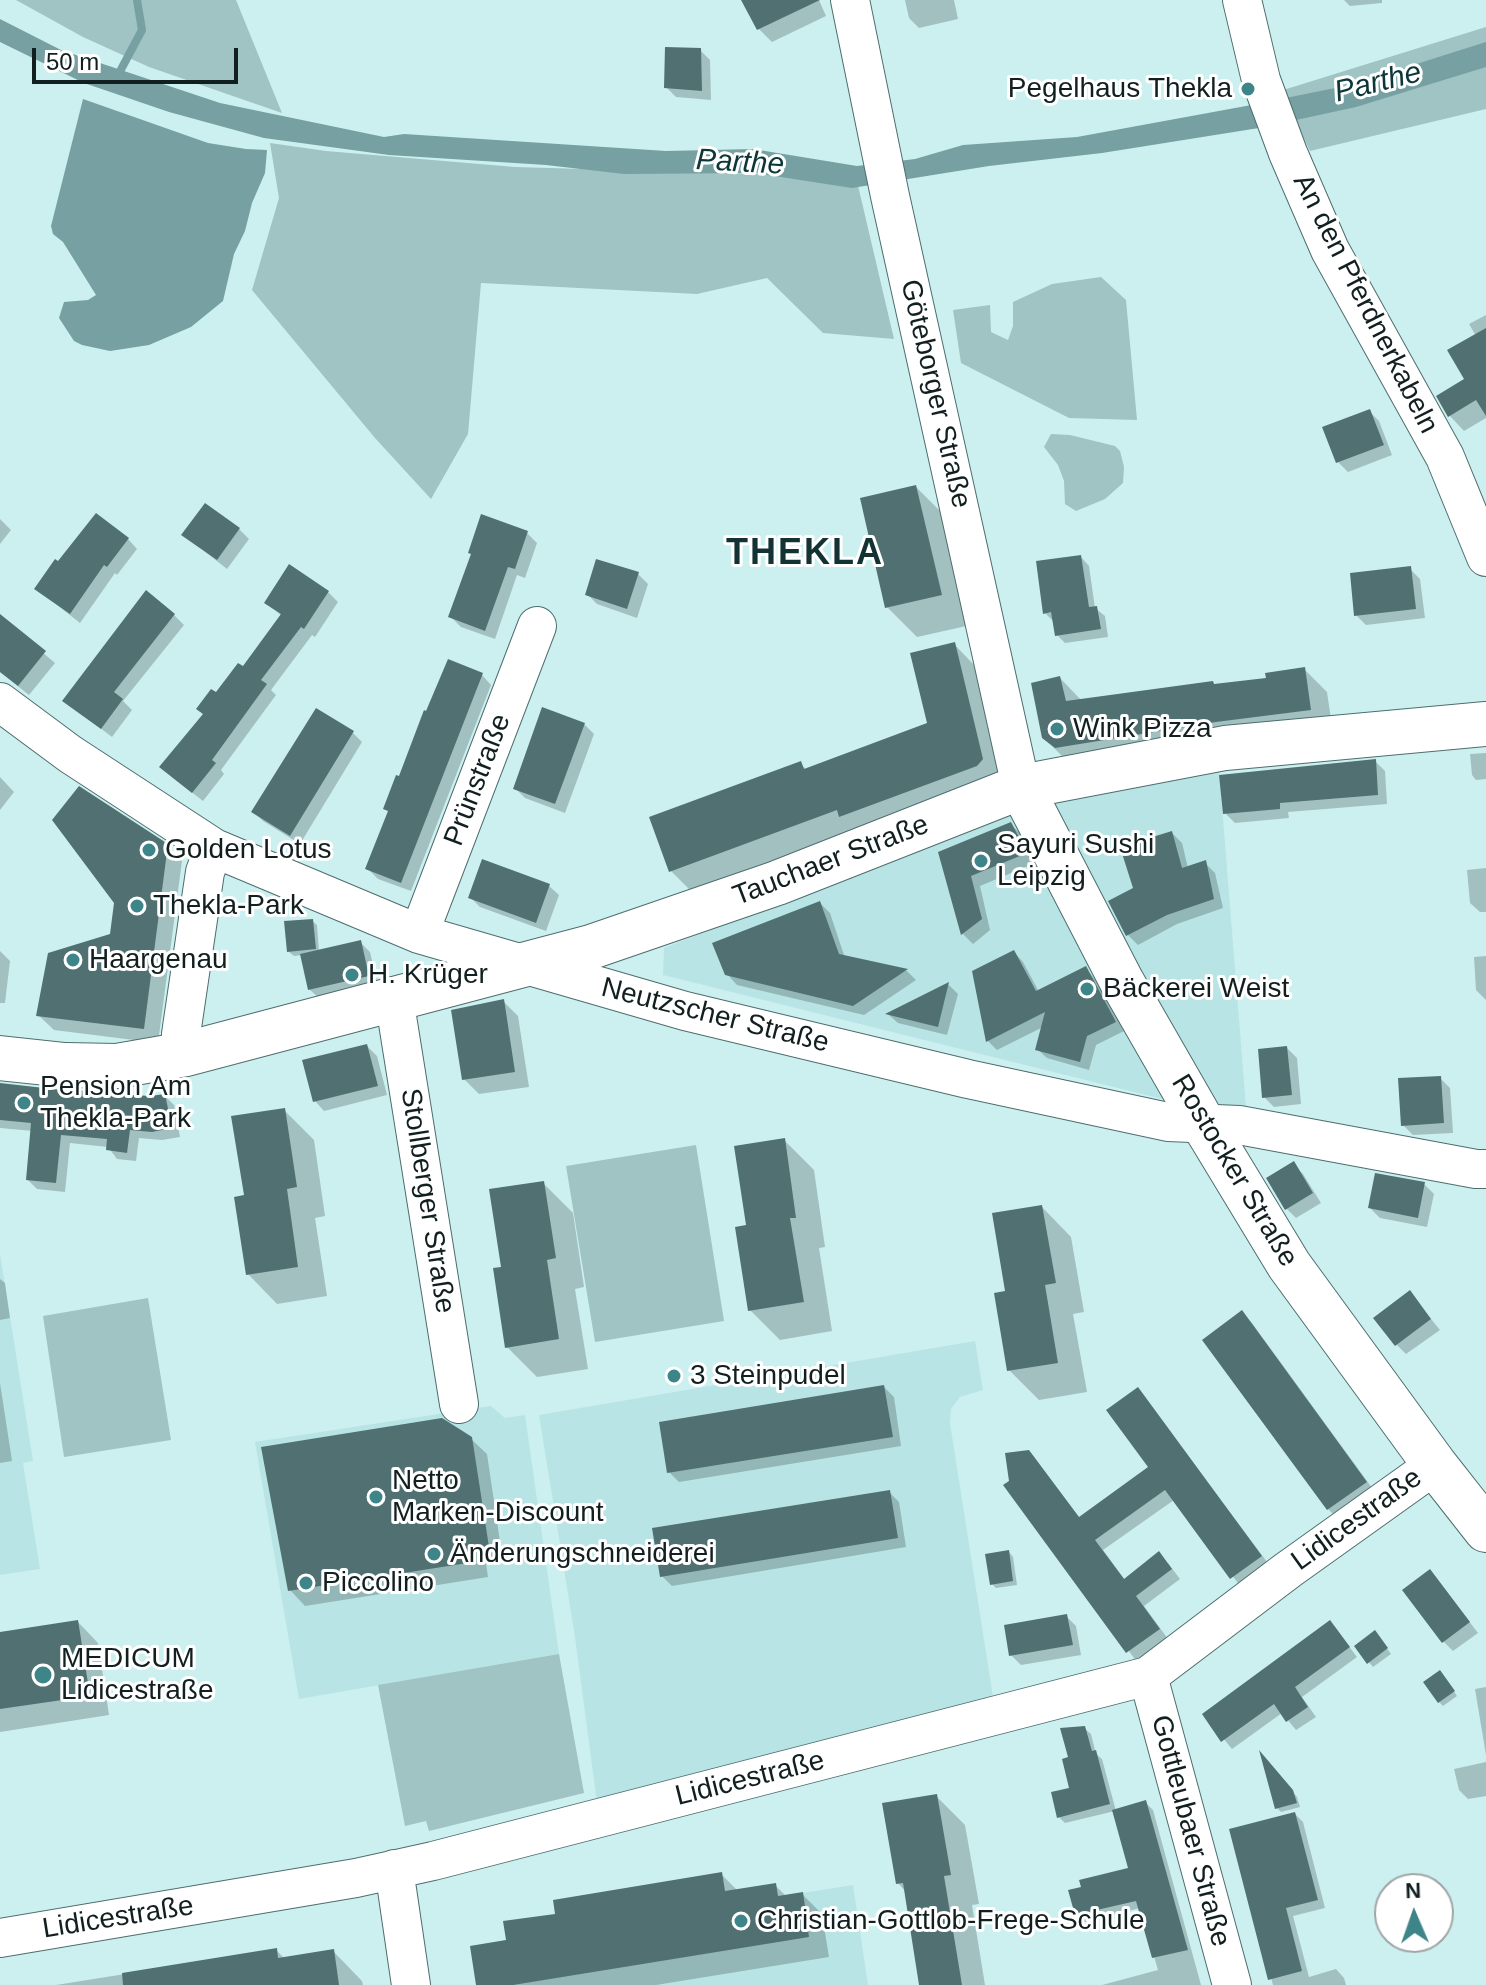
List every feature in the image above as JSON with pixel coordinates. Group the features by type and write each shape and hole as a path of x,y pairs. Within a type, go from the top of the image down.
{"main road":[{"name":"Tauchaer Straße","path":"0,1058 65,1065 117,1066 186,1054 591,947 777,883 1021,787 1225,748 1486,724"},
{"name":"Rostocker Straße","path":"1021,787 1105,949 1203,1123 1289,1265 1486,1530"}],"street":[{"name":"Göteborger Straße","path":"850,0 890,196 1021,787"},
{"name":"An den Pferdnerkabeln","path":"1242,0 1261,80 1288,153 1330,250 1445,457 1486,557"},
{"name":"Prünstraße","path":"419,934 537,626"},
{"name":"Neutzscher Straße","path":"0,702 70,754 214,848 419,934 685,1011 968,1079 1168,1122 1239,1125 1486,1169"},
{"path":"186,1054 181,1034 205,872 214,848"},
{"name":"Stollberger Straße","path":"394,998 459,1404"},
{"name":"Lidicestraße","path":"0,1938 394,1869 1148,1676 1288,1570 1435,1465"},
{"name":"Gottleubaer Straße","path":"1148,1676 1232,1985"},
{"path":"394,1869 411,1985"}],"shaded area":[{"path":"16,0 236,0 282,113 149,67 83,37"},
{"path":"1486,27 1486,109 1310,151 1280,91"},
{"path":"270,143 326,151 515,167 856,177 894,339 823,333 767,278 697,294 481,283 468,434 431,499 375,438 252,290 279,198"},
{"path":"1101,277 1126,300 1137,420 1069,418 961,363 953,310 990,305 991,332 1008,340 1013,326 1013,302 1052,284"},
{"path":"1051,434 1070,435 1115,446 1120,451 1124,467 1123,483 1105,499 1076,511 1065,504 1064,481 1058,465 1044,447"},
{"path":"1219,768 1246,1107 1170,1101 663,975 664,948 1014,810"},
{"path":"696,1145 724,1321 595,1342 566,1166"},
{"path":"0,1254 33,1461 23,1463 40,1569 0,1575"},
{"path":"148,1298 171,1440 64,1457 43,1316"},
{"path":"975,1341 983,1390 960,1397 951,1409 950,1423 996,1716 599,1818 575,1637 539,1415"},
{"path":"491,1406 505,1418 525,1415 559,1654 299,1699 255,1442"},
{"path":"559,1654 584,1793 429,1831 426,1821 405,1826 378,1685"},
{"name":"Christian-Gottlob-Frege-Schule","path":"853,1885 868,1985 476,1985 470,1946"}],"water":[{"name":"Parthe","path":"0,19 61,50 220,103 384,137 404,134 666,151 753,149 857,166 915,159 963,145 1077,137 1246,106 1350,85 1486,42 1486,67 1356,107 1259,128 852,188 755,173 624,174 546,165 389,155 264,138 169,112 84,83 0,42"},
{"path":"83,99 208,143 267,150 265,173 234,254 223,301 191,327 149,345 110,351 82,345 74,341 59,318 64,302 88,300 96,295 63,242 53,234 51,226"}],"building":[{"path":"741,0 820,0 757,30"},
{"path":"665,47 701,48 702,91 664,88"},
{"path":"1486,328 1486,416 1476,400 1448,417 1436,396 1464,379 1447,350"},
{"path":"1370,409 1384,445 1336,463 1322,427"},
{"path":"916,485 942,595 885,608 860,498"},
{"path":"205,503 240,528 217,560 181,535"},
{"path":"96,513 129,538 107,567 104,565 70,614 34,589 55,559 58,561"},
{"path":"481,514 528,531 515,569 508,567 485,631 448,617 471,554 468,553"},
{"path":"1081,555 1089,607 1097,606 1101,629 1055,636 1051,612 1043,614 1036,561"},
{"path":"596,559 639,572 627,609 585,595"},
{"path":"289,564 329,591 304,629 301,627 261,680 267,684 212,760 216,763 192,793 159,767 203,714 196,709 211,689 216,692 238,663 243,666 281,614 264,603"},
{"path":"1411,566 1416,609 1354,616 1350,573"},
{"path":"146,590 175,614 114,692 123,699 101,729 62,701"},
{"path":"0,614 46,651 18,686 0,672"},
{"path":"955,642 983,759 977,766 839,817 837,810 669,872 649,817 801,761 804,769 927,723 910,653"},
{"path":"448,659 483,673 401,883 365,869 388,811 383,809 396,775 399,776 424,710"},
{"path":"1305,667 1311,710 1055,748 1042,738 1031,683 1060,676 1066,701 1213,681 1214,684 1266,678 1265,673"},
{"path":"542,707 585,723 555,804 513,789"},
{"path":"316,708 354,731 290,836 251,812"},
{"path":"1376,759 1378,795 1280,803 1280,809 1223,814 1219,775"},
{"name":"Thekla-Park","path":"79,786 168,844 144,1029 36,1016 48,953 110,934 114,903 52,820"},
{"path":"1011,822 1027,853 971,876 982,919 961,935 938,852"},
{"path":"1172,831 1182,868 1206,860 1214,899 1167,915 1126,936 1108,901 1133,888 1120,847"},
{"path":"482,859 550,884 536,923 468,898"},
{"path":"820,901 839,954 908,969 853,1006 725,975 712,943"},
{"path":"313,919 316,949 287,952 284,921"},
{"path":"361,940 369,976 308,990 300,954"},
{"path":"1014,950 1036,991 1086,966 1116,1022 1087,1036 1080,1062 1035,1050 1045,1012 986,1042 972,971"},
{"path":"949,982 938,1027 885,1014"},
{"path":"504,999 515,1072 462,1080 451,1010"},
{"path":"367,1044 378,1086 313,1102 302,1060"},
{"path":"1287,1046 1292,1095 1262,1098 1258,1049"},
{"path":"1441,1076 1444,1123 1401,1126 1398,1078"},
{"path":"0,1083 102,1093 165,1094 172,1128 152,1132 130,1130 127,1153 106,1150 107,1139 61,1135 56,1183 26,1180 31,1123 0,1120"},
{"path":"285,1108 297,1187 287,1189 298,1267 246,1275 234,1197 244,1195 231,1116"},
{"path":"785,1138 796,1218 790,1218 804,1302 748,1311 735,1227 746,1225 734,1146"},
{"path":"1294,1161 1313,1193 1285,1210 1266,1178"},
{"path":"1375,1173 1425,1182 1418,1218 1368,1208"},
{"path":"544,1181 556,1258 547,1260 559,1339 505,1348 493,1268 501,1267 489,1189"},
{"path":"1042,1205 1056,1283 1045,1285 1058,1363 1007,1371 994,1293 1005,1291 992,1213"},
{"path":"1410,1290 1431,1319 1395,1346 1373,1318"},
{"path":"1242,1310 1367,1482 1327,1510 1202,1340"},
{"path":"884,1385 893,1437 667,1473 659,1422"},
{"path":"1138,1387 1262,1556 1230,1579 1165,1490 1095,1540 1124,1579 1159,1551 1172,1569 1136,1596 1160,1629 1126,1653 1003,1485 1009,1481 1005,1453 1029,1450 1079,1517 1148,1467 1106,1410"},
{"name":"Netto Marken-Discount","path":"442,1418 472,1437 489,1547 472,1549 474,1562 288,1591 261,1447"},
{"path":"890,1490 898,1538 660,1577 652,1528"},
{"path":"1009,1550 1013,1581 990,1585 985,1554"},
{"path":"1430,1569 1470,1622 1442,1643 1402,1590"},
{"path":"1067,1614 1073,1645 1009,1656 1004,1625"},
{"name":"MEDICUM Lidicestraße","path":"78,1620 90,1696 0,1709 0,1632"},
{"path":"1330,1620 1350,1647 1295,1687 1308,1707 1286,1722 1274,1704 1221,1742 1202,1714"},
{"path":"1375,1630 1388,1648 1367,1664 1354,1646"},
{"path":"1440,1670 1455,1691 1438,1703 1423,1682"},
{"path":"1085,1726 1092,1751 1096,1750 1110,1804 1057,1818 1051,1792 1069,1788 1062,1759 1068,1757 1060,1728"},
{"path":"1259,1750 1293,1790 1297,1803 1275,1809"},
{"path":"937,1794 951,1875 944,1876 962,1985 919,1985 903,1883 896,1884 882,1803"},
{"path":"1146,1800 1188,1950 1152,1958 1136,1901 1075,1915 1068,1890 1081,1887 1079,1880 1128,1868 1112,1810"},
{"path":"1295,1812 1318,1900 1286,1908 1302,1971 1268,1980 1229,1829"},
{"path":"722,1872 725,1891 776,1883 778,1896 803,1892 809,1937 513,1985 476,1985 470,1946 506,1940 503,1921 555,1914 553,1900"},
{"path":"277,1948 278,1958 334,1949 339,1985 123,1985 122,1973"}],"waterway":[{"path":"117,77 142,30 137,0"}],"place":[{"name":"Pegelhaus Thekla","path":"1248,89"},
{"name":"Wink Pizza","path":"1057,729"},
{"name":"Golden Lotus","path":"149,850"},
{"name":"Sayuri Sushi Leipzig","path":"981,861"},
{"name":"Thekla-Park","path":"137,906"},
{"name":"Haargenau","path":"73,960"},
{"name":"H. Krüger","path":"352,975"},
{"name":"Bäckerei Weist","path":"1087,989"},
{"name":"Pension Am Thekla-Park","path":"24,1103"},
{"name":"3 Steinpudel","path":"674,1376"},
{"name":"Netto Marken-Discount","path":"376,1497"},
{"name":"Änderungschneiderei","path":"434,1554"},
{"name":"Piccolino","path":"306,1583"},
{"name":"MEDICUM Lidicestraße","path":"43,1675"},
{"name":"Christian-Gottlob-Frege-Schule","path":"741,1921"}],"district":[{"name":"THEKLA","path":"805,554"}]}
